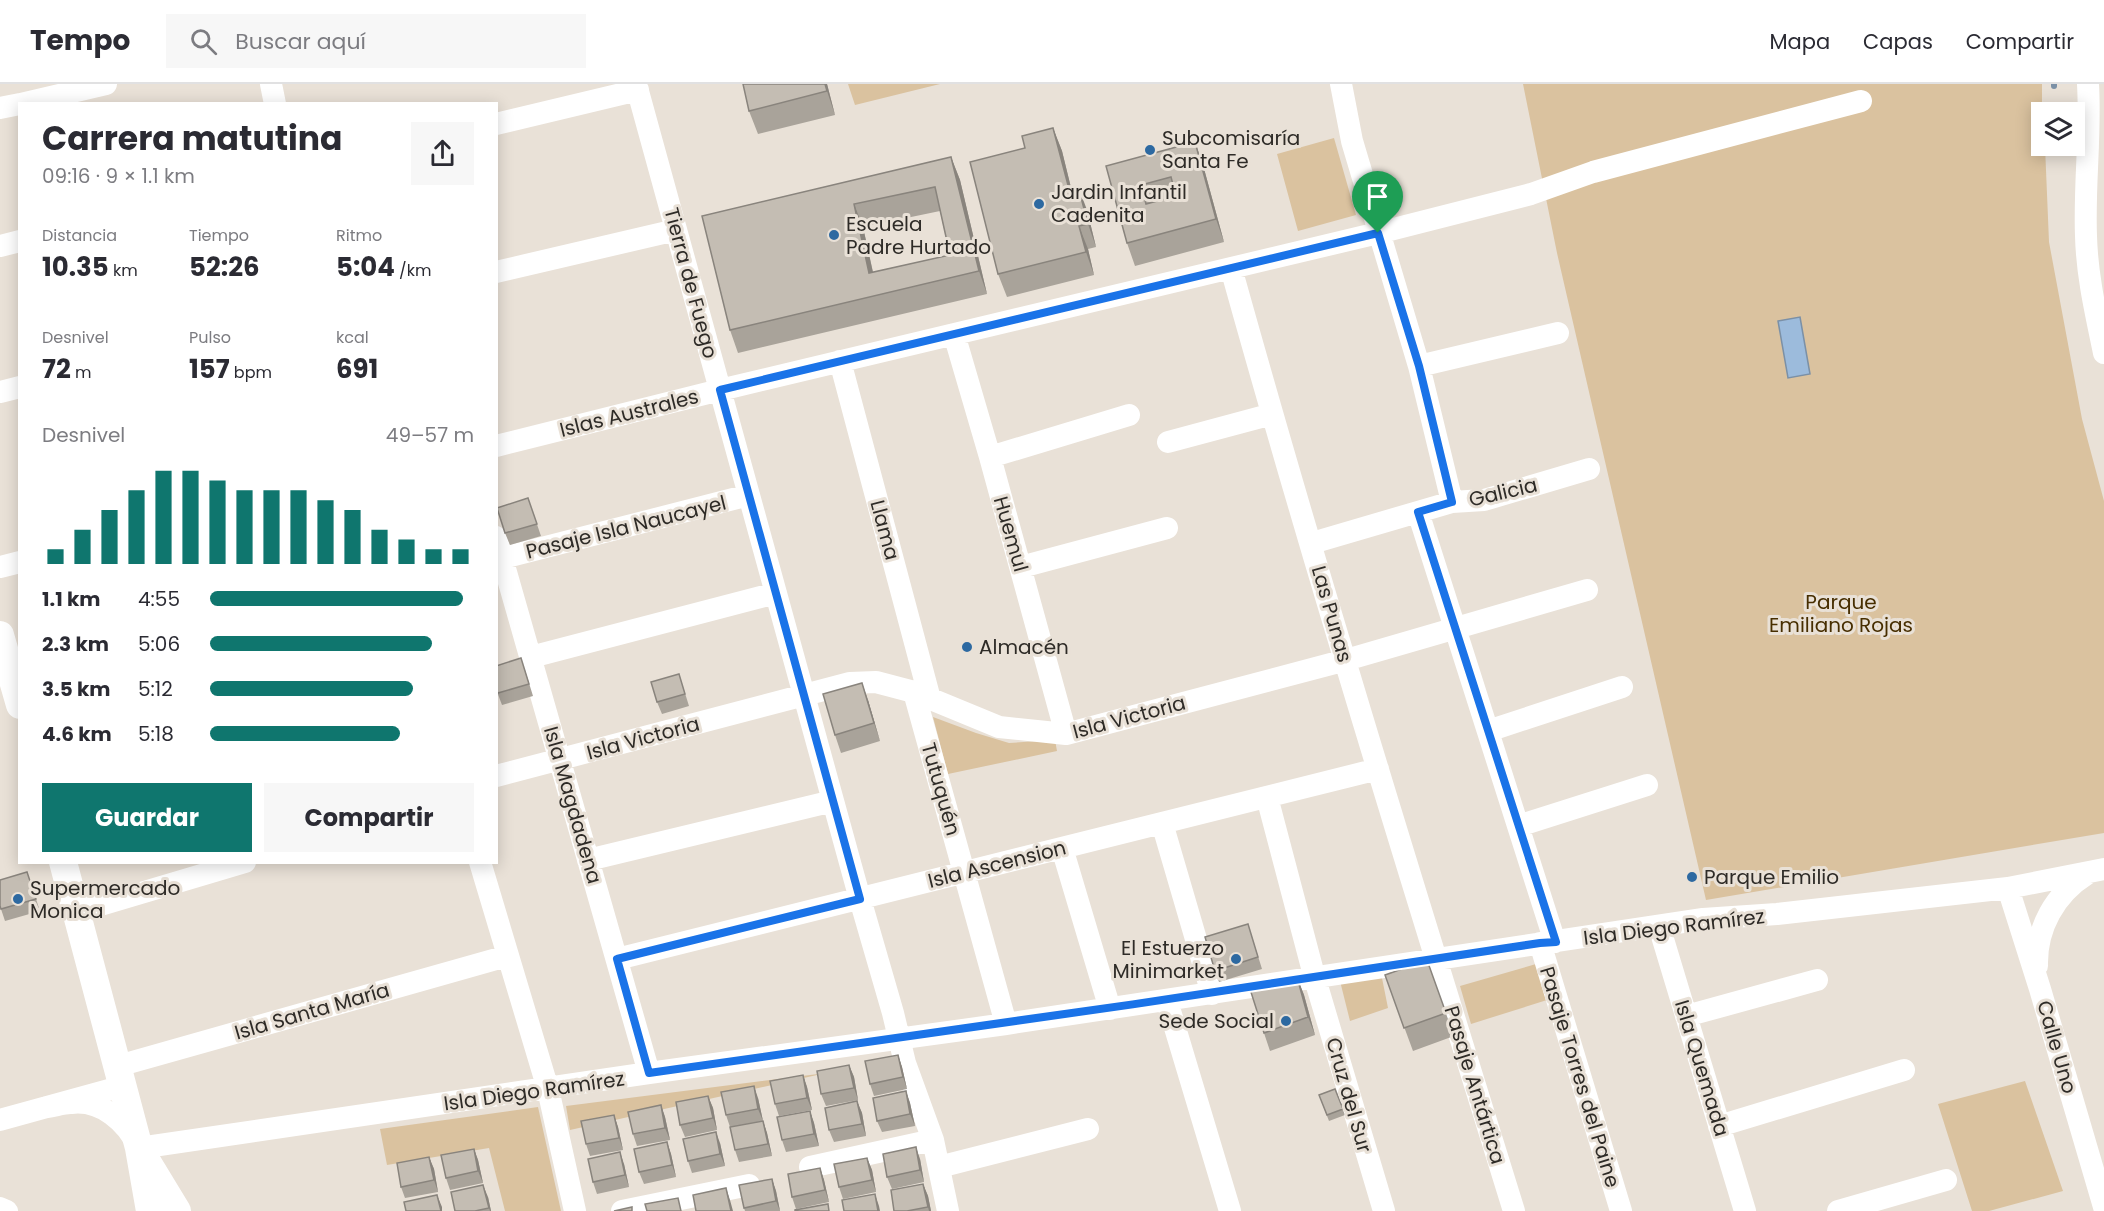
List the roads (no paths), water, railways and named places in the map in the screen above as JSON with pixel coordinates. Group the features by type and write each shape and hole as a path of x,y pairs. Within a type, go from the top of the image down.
{"main road":[{"path":"0,635 18,698"},
{"path":"64,864 139,1148 150,1211"},
{"path":"139,1148 177,1211"}],"street":[{"path":"29,102 106,84"},
{"path":"271,84 275,102"},
{"path":"1341,84 1352,141 1419,366 1452,502"},
{"path":"2088,84 2097,105 2095,234 2091,291 2104,353"},
{"path":"498,123 637,87"},
{"name":"Tierra de Fuego","path":"637,87 912,1086 933,1140 948,1211"},
{"name":"Islas Australes","path":"498,446 840,361 1378,233 1531,194 1593,172 1861,101"},
{"path":"0,108 18,104"},
{"path":"498,272 676,230"},
{"path":"0,246 18,242"},
{"name":"Las Punas","path":"1232,268 1272,414 1436,959"},
{"path":"1419,366 1558,333"},
{"name":"Huemul","path":"954,334 1066,734"},
{"name":"Llama","path":"840,361 922,695"},
{"path":"0,392 18,388"},
{"path":"1168,442 1272,414"},
{"path":"990,457 1130,415"},
{"name":"Galicia","path":"1312,543 1452,502 1484,500 1589,469"},
{"name":"Pasaje Isla Naucayel","path":"500,548 749,495"},
{"name":"Pasaje Torres del Paine","path":"1418,512 1518,826 1621,1211"},
{"path":"1021,567 1167,528"},
{"name":"Isla Magdadena","path":"500,548 649,1073"},
{"path":"0,567 18,562"},
{"name":"Isla Victoria","path":"498,776 850,683 876,682 922,695 999,727 1066,734 1346,660 1587,590"},
{"path":"531,657 776,593"},
{"path":"1488,731 1622,687"},
{"name":"Tutuquén","path":"922,695 964,873 1006,1024"},
{"name":"Isla Ascension","path":"617,959 1378,769"},
{"path":"1518,826 1647,785"},
{"name":"Cruz del Sur","path":"1268,797 1315,979 1384,1211"},
{"path":"588,860 833,801"},
{"path":"1162,823 1212,994"},
{"path":"1062,848 1110,1009"},
{"path":"77,912 238,864"},
{"path":"481,864 548,1089 575,1211"},
{"path":"2040,989 2037,951 2044,922 2059,897 2073,884 2096,871"},
{"name":"Isla Diego Ramírez","path":"139,1148 649,1073 1167,1001 1703,919 1777,914 2008,888 2096,871"},
{"name":"Calle Uno","path":"2008,888 2104,1207"},
{"path":"1948,894 1987,902 2010,917 2020,928"},
{"name":"Isla Quemada","path":"1659,926 1745,1211"},
{"name":"Isla Santa María","path":"47,1107 120,1076 507,956"},
{"name":"Pasaje Antártica","path":"1436,959 1514,1211"},
{"path":"1686,1016 1817,980"},
{"path":"1167,1001 1230,1211"},
{"path":"1719,1126 1904,1070"},
{"path":"0,1120 72,1102 98,1107 119,1119 128,1128 139,1148"},
{"path":"939,1167 1088,1129"},
{"path":"810,1167 933,1140"},
{"path":"1838,1211 1946,1180"},
{"path":"622,1211 749,1185"},
{"path":"0,1208 7,1211"}],"water":[{"path":"1800,317 1810,374 1788,378 1778,321"}],"place":[{"name":"Subcomisaría Santa Fe","path":"1150,150"},
{"name":"Jardin Infantil Cadenita","path":"1039,204"},
{"name":"Escuela Padre Hurtado","path":"834,235"},
{"name":"Almacén","path":"967,647"},
{"name":"Parque Emilio","path":"1692,877"},
{"name":"Supermercado Monica","path":"18,899"},
{"name":"El Estuerzo Minimarket","path":"1236,959"},
{"name":"Sede Social","path":"1286,1021"}],"park label":[{"name":"Parque Emiliano Rojas","path":"1841,614"}]}
